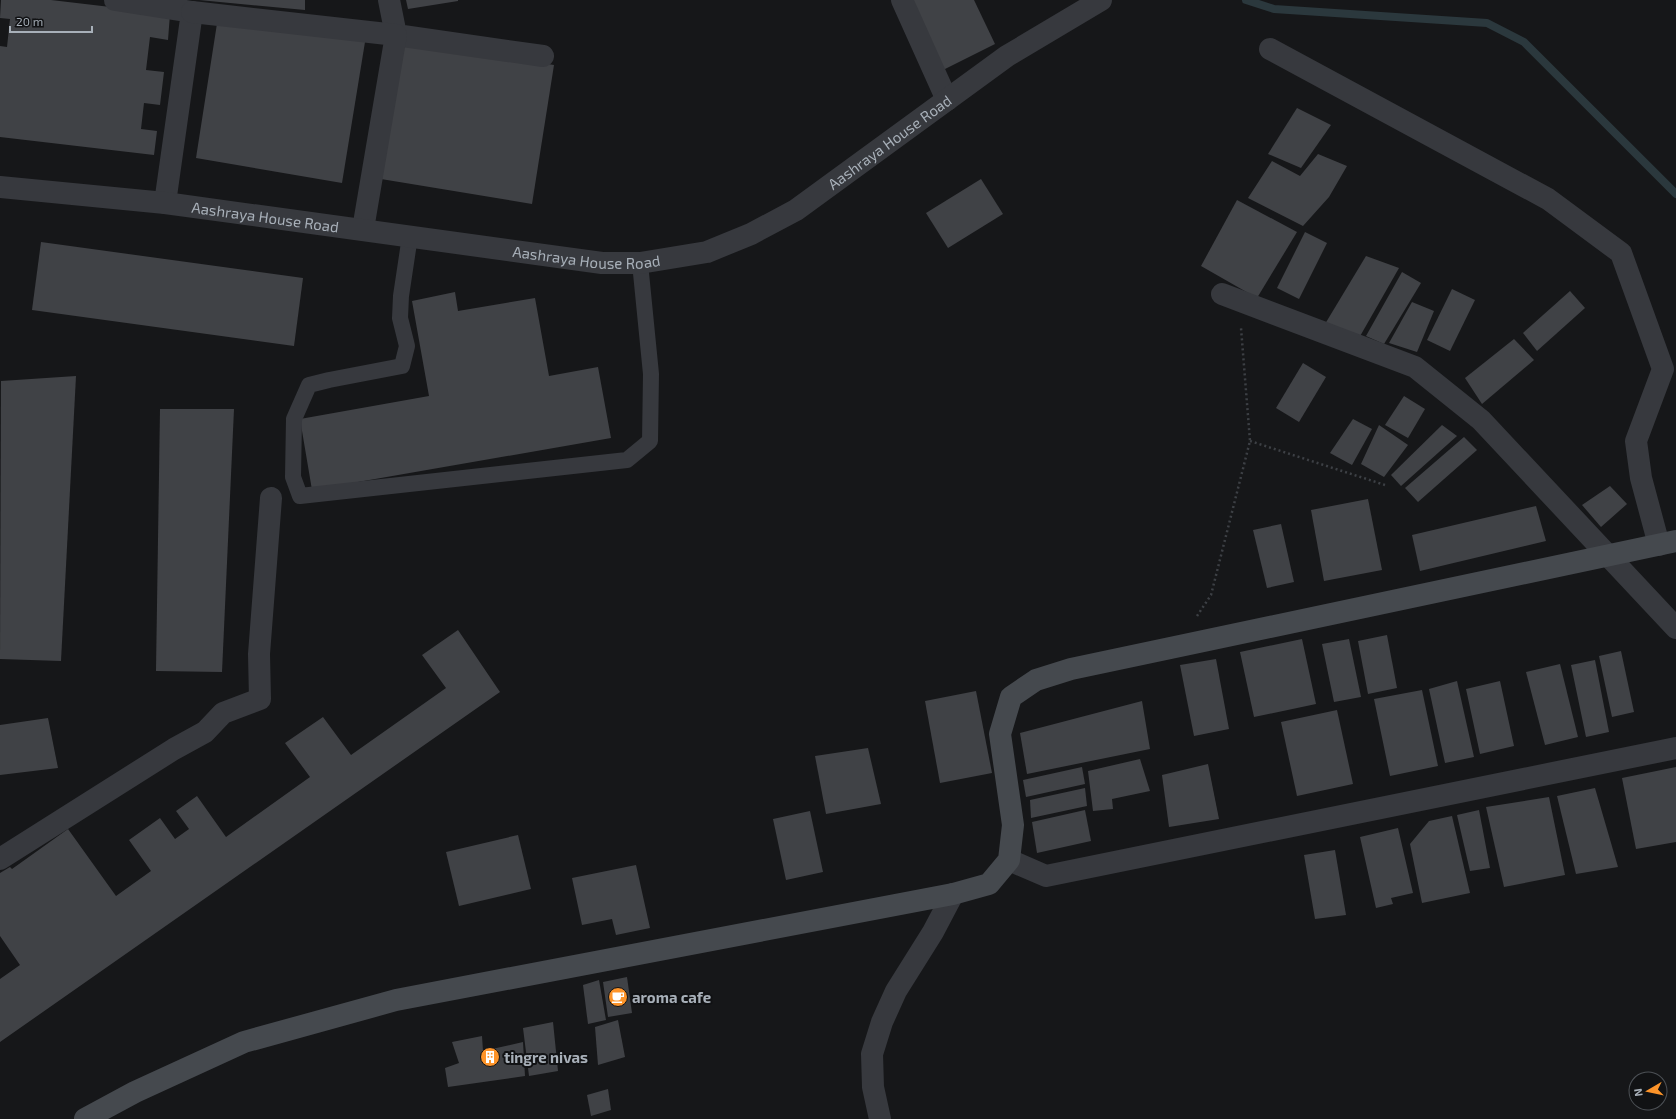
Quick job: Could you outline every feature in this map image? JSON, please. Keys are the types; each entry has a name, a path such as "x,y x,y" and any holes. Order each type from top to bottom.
{"street":[{"path":"116,0 192,12 396,35 543,56"},
{"path":"363,229 396,35 389,0"},
{"path":"902,0 947,100"},
{"name":"Aashraya House Road","path":"0,188 165,203 602,263 640,263 707,252 751,234 796,210 1007,56 1101,0"},
{"path":"165,203 192,12"},
{"path":"85,1119 135,1092 244,1042 396,1000 953,894 989,884 1009,860 1013,825 1000,734 1011,697 1036,680 1071,670 1667,543 1640,478 1636,440 1662,370 1621,253 1548,199 1270,49"},
{"path":"1231,297 1415,367 1480,420 1676,628"},
{"path":"0,860 205,732 223,713 260,699 259,654 271,498"},
{"path":"1009,860 1046,876 1676,748"},
{"path":"880,1119 873,1087 872,1054 882,1022 896,992 933,932 953,894"}],"lane":[{"path":"410,236 400,296 400,318 407,346 402,366 309,385 294,419 293,477 300,496 627,460 650,441 652,374 640,263"}],"path":[{"path":"1178,647 1211,595 1250,440 1231,297"},
{"path":"1250,440 1386,485"}],"building":[{"path":"1,0 51,0 170,14 168,40 150,37 146,70 164,72 160,105 144,103 141,129 157,131 154,155 0,137 0,46 7,47 10,19 0,18"},
{"path":"199,0 305,0 305,10"},
{"path":"406,0 458,0 458,1 408,9"},
{"path":"909,0 974,0 995,44 943,70"},
{"path":"218,17 365,42 342,183 196,158"},
{"path":"403,40 554,65 532,204 381,179"},
{"path":"1297,108 1331,125 1301,168 1268,154"},
{"path":"1318,154 1347,166 1329,197 1303,226 1248,198 1272,161 1300,176"},
{"path":"981,179 1003,214 948,248 926,213"},
{"path":"1237,200 1297,232 1257,298 1201,266"},
{"path":"1305,232 1327,243 1299,299 1277,288"},
{"path":"41,242 303,278 294,346 32,310"},
{"path":"1366,256 1399,268 1359,338 1325,324"},
{"path":"1402,272 1421,283 1384,344 1366,336"},
{"path":"1452,289 1475,300 1450,351 1427,340"},
{"path":"1570,291 1585,308 1537,351 1523,333"},
{"path":"455,292 458,311 535,298 549,376 598,367 611,438 312,490 300,419 429,396 412,301"},
{"path":"1412,302 1434,311 1417,352 1389,343"},
{"path":"1514,339 1534,360 1482,404 1465,378"},
{"path":"1303,363 1326,377 1299,422 1276,408"},
{"path":"76,376 61,661 0,659 1,381"},
{"path":"1404,396 1425,409 1408,438 1385,425"},
{"path":"160,409 234,409 222,672 156,671"},
{"path":"1353,419 1372,429 1352,465 1330,453"},
{"path":"1379,425 1408,445 1384,477 1361,464"},
{"path":"1442,425 1457,436 1401,486 1391,475"},
{"path":"1464,437 1477,450 1418,502 1405,488"},
{"path":"1610,486 1627,504 1601,527 1582,505"},
{"path":"1368,499 1382,570 1324,581 1311,510"},
{"path":"1536,506 1546,541 1420,571 1412,535"},
{"path":"1281,524 1294,582 1267,588 1253,530"},
{"path":"458,630 500,692 0,1042 0,979 20,965 0,936 0,873 10,867 12,869 68,829 116,896 151,871 129,840 160,818 175,839 189,829 176,811 197,796 226,837 310,777 285,743 323,717 351,755 446,688 422,655"},
{"path":"1387,635 1397,688 1368,694 1358,641"},
{"path":"1302,639 1316,704 1254,717 1240,652"},
{"path":"1349,639 1361,697 1334,702 1322,644"},
{"path":"1621,651 1634,712 1612,717 1599,656"},
{"path":"1216,659 1229,729 1194,736 1180,665"},
{"path":"1595,660 1609,732 1586,737 1571,665"},
{"path":"1560,664 1578,737 1545,745 1526,672"},
{"path":"1457,681 1474,757 1445,763 1429,689"},
{"path":"1500,681 1514,746 1480,754 1466,689"},
{"path":"1422,690 1438,766 1390,776 1374,699"},
{"path":"976,691 992,773 940,783 925,701"},
{"path":"1142,701 1150,749 1027,774 1020,733"},
{"path":"1337,710 1353,784 1297,796 1281,722"},
{"path":"48,718 58,768 0,775 0,725"},
{"path":"868,748 881,804 826,814 815,756"},
{"path":"1140,759 1150,791 1112,799 1113,809 1093,811 1088,771"},
{"path":"1208,764 1219,819 1169,827 1162,775"},
{"path":"1082,767 1085,784 1026,797 1023,780"},
{"path":"1676,767 1676,842 1636,849 1622,778"},
{"path":"1085,788 1087,806 1031,818 1030,800"},
{"path":"1595,788 1618,867 1576,874 1557,796"},
{"path":"1549,797 1565,875 1504,887 1486,807"},
{"path":"1085,810 1091,841 1037,853 1032,822"},
{"path":"1479,810 1490,868 1470,871 1457,815"},
{"path":"810,811 823,872 786,880 773,819"},
{"path":"1452,816 1470,893 1422,903 1410,844 1429,821"},
{"path":"1398,828 1413,893 1391,898 1393,904 1376,908 1360,837"},
{"path":"518,835 531,889 459,906 446,852"},
{"path":"1335,850 1346,915 1315,919 1304,855"},
{"path":"636,865 650,928 616,935 612,919 582,925 572,878"},
{"name":"aroma cafe","path":"627,977 632,1013 608,1017 603,982"},
{"path":"599,980 606,1020 588,1024 583,985"},
{"path":"618,1020 625,1057 598,1065 595,1027"},
{"path":"553,1022 558,1071 529,1076 523,1028"},
{"name":"tingre nivas","path":"482,1036 483,1051 523,1042 525,1076 448,1087 445,1068 459,1063 452,1042"},
{"path":"608,1089 611,1110 591,1116 587,1095"}],"waterway":[{"path":"1246,0 1274,9 1487,23 1524,42 1676,194"}],"place":[{"name":"aroma cafe","path":"618,997"},
{"name":"tingre nivas","path":"490,1057"}]}
